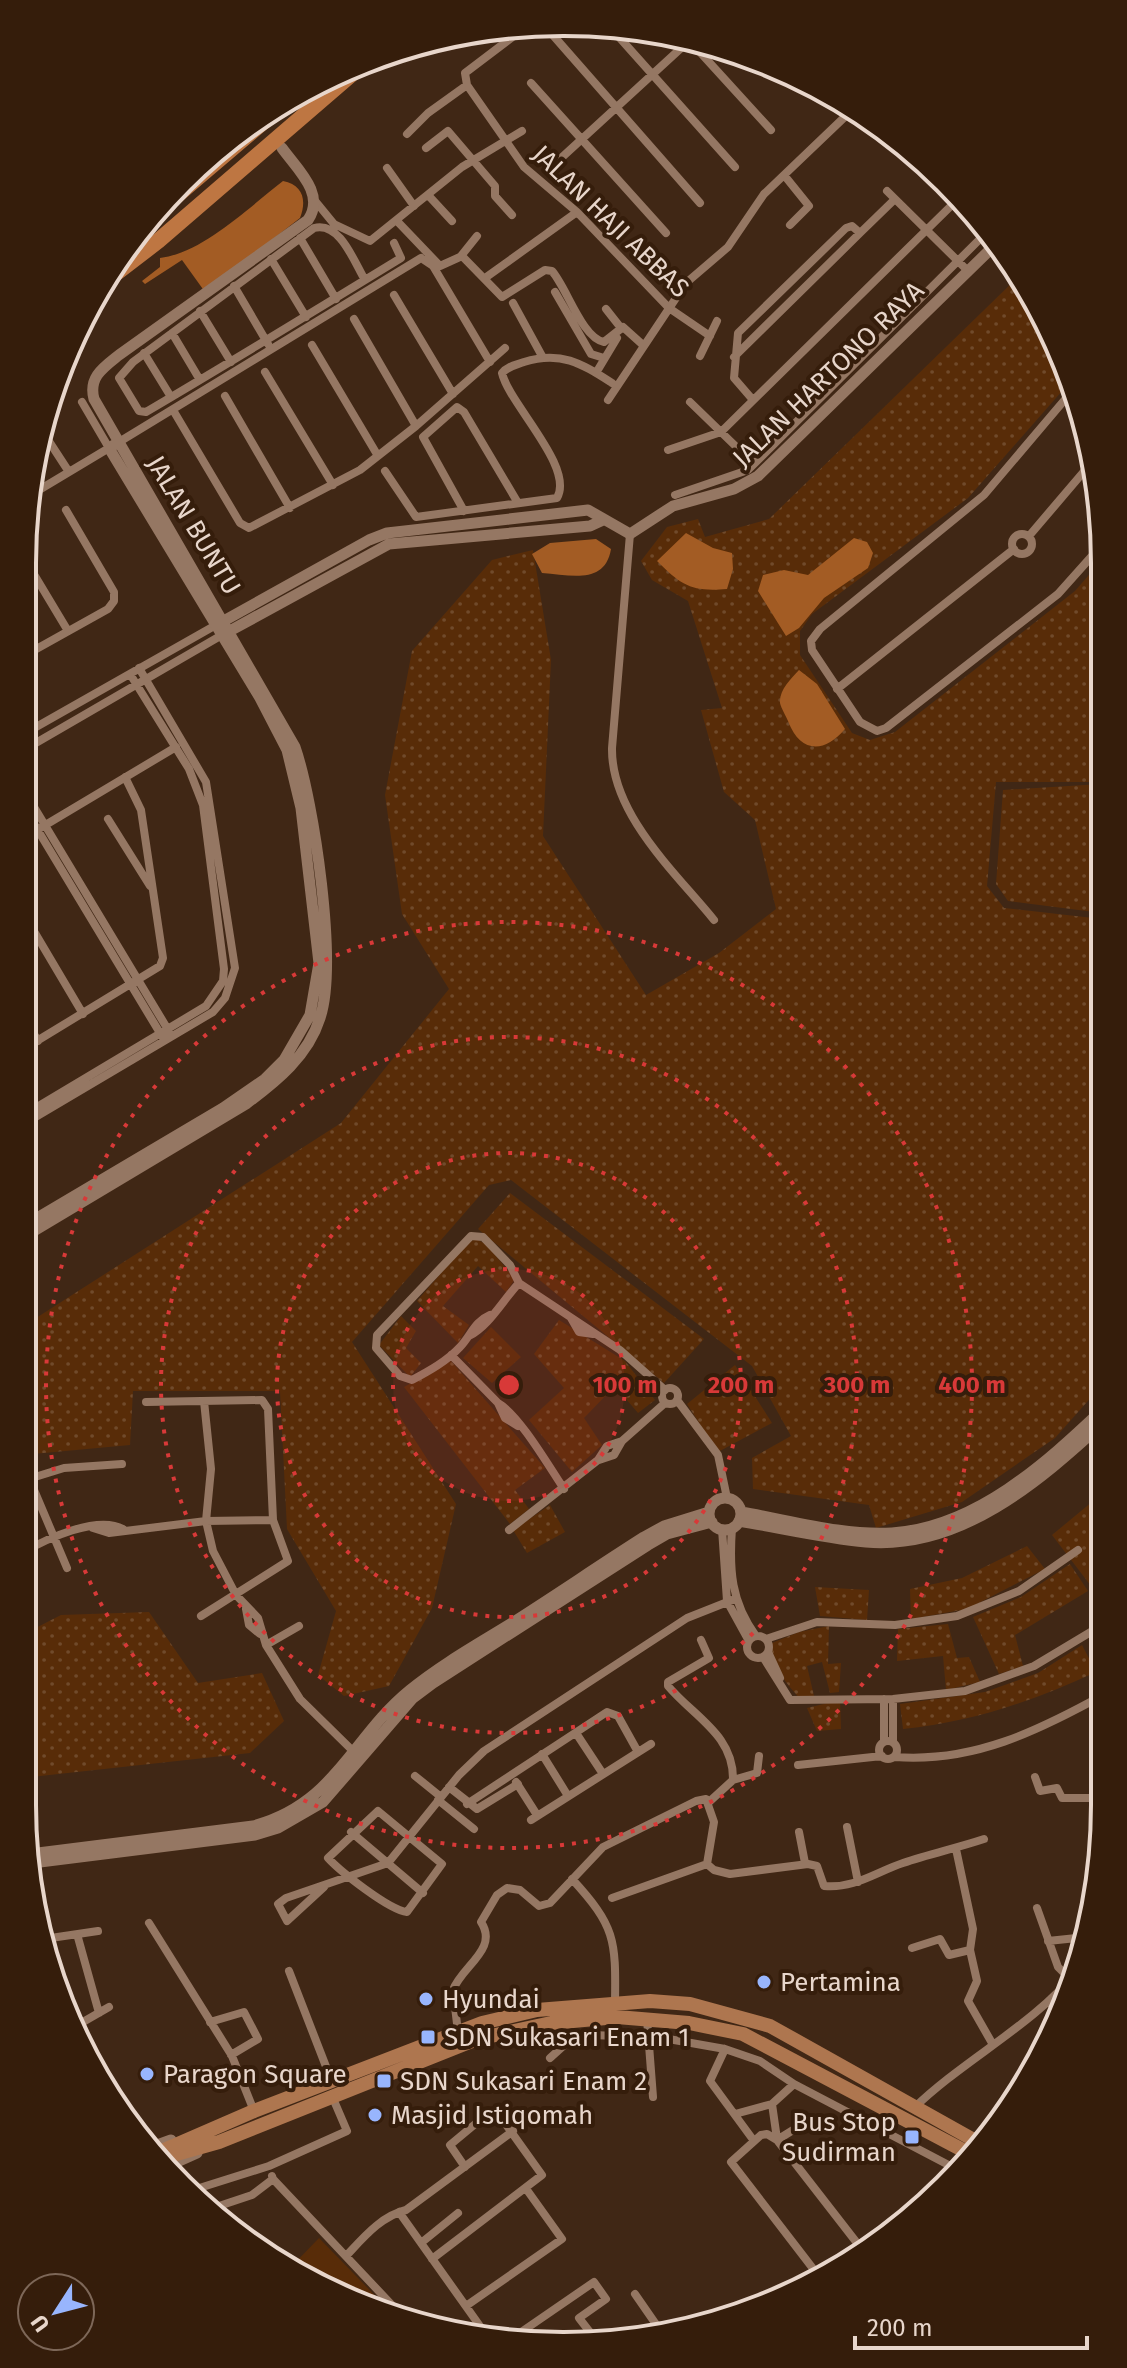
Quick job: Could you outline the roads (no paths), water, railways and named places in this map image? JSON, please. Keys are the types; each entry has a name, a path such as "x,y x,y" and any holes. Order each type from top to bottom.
{"highway":[{"path":"131,262 336,87"}],"main road":[{"path":"171,2156 332,2089 458,2032 537,2010 615,2002 690,2004 764,2024 971,2139"},
{"path":"166,2151 213,2137 254,2111 332,2089 477,2039 506,2031 592,2018 647,2019 741,2033 962,2150"}],"street":[{"path":"554,36 700,203"},
{"path":"407,134 428,113 467,85 465,73 509,39"},
{"path":"621,40 735,167"},
{"path":"559,160 679,49"},
{"path":"705,55 771,130"},
{"path":"531,83 666,233"},
{"name":"JALAN HAJI ABBAS","path":"467,85 524,167 577,212 669,308 710,336"},
{"path":"608,400 686,283 728,247 756,204 844,117"},
{"path":"426,148 446,130 495,187 495,196 512,215"},
{"path":"282,148 316,202 334,224 365,241 375,238 471,161 522,131"},
{"path":"387,168 414,206"},
{"path":"784,175 809,206 790,225"},
{"path":"887,191 968,271"},
{"path":"428,195 452,221"},
{"path":"734,357 895,199"},
{"name":"JALAN BUNTU","path":"225,1112 265,1079 300,1036 310,1015 319,963 294,774 281,736 223,628 88,400 99,372 165,321 299,228 316,202"},
{"path":"668,450 721,432 951,206"},
{"path":"485,278 577,212"},
{"path":"397,221 441,267 461,256 477,236"},
{"path":"365,280 338,235 321,226 300,238 144,353 120,373 119,378 142,413 231,362 336,299 396,261 402,256 394,243"},
{"path":"753,400 736,383 736,337 846,228 852,226 860,233"},
{"path":"300,238 336,299"},
{"path":"675,495 744,473 980,239"},
{"name":"JALAN HARTONO RAYA","path":"630,534 673,506 752,481 989,251"},
{"path":"461,256 504,297 550,270 578,318 598,341 604,342 621,328"},
{"path":"271,259 306,317"},
{"path":"42,487 423,259 433,266 490,362"},
{"path":"234,286 272,351"},
{"path":"555,292 591,354 604,358"},
{"path":"394,295 453,394"},
{"path":"513,303 542,356"},
{"path":"606,309 621,328 643,345"},
{"path":"200,311 231,362"},
{"path":"354,319 416,426"},
{"path":"700,356 717,321"},
{"path":"172,333 200,380"},
{"path":"596,373 617,338"},
{"path":"312,345 378,456"},
{"path":"173,410 240,523 249,528 333,485 378,456 505,348"},
{"path":"144,353 171,397"},
{"path":"578,362 591,354"},
{"path":"385,471 414,516 559,496 555,468 502,375 508,367 542,356 567,357 612,383"},
{"path":"265,372 333,485"},
{"path":"225,396 290,508"},
{"path":"1065,400 984,495 814,634 811,641 816,660 866,727 877,731 886,728 1058,594 1091,557"},
{"path":"690,402 754,464"},
{"path":"464,511 423,437 457,407 464,412 518,503"},
{"path":"50,443 69,472"},
{"path":"1014,549 1023,554 1031,549 1029,536 1083,473"},
{"path":"538,500 541,515"},
{"path":"36,649 108,609 115,596 66,510"},
{"path":"36,743 147,681 223,628 378,535 588,510 630,534 612,748 616,778 627,806 648,838 714,920"},
{"path":"36,727 139,668 382,547 590,526 603,520"},
{"path":"473,524 474,537"},
{"path":"837,689 1014,549 1015,536 1029,536"},
{"path":"36,578 68,631"},
{"path":"36,1111 213,1012 225,998 235,968 211,801 198,763 139,668"},
{"path":"130,674 174,745 203,805 224,969 223,981 206,1006 166,1036"},
{"path":"162,726 171,720"},
{"path":"36,831 125,777 182,737"},
{"path":"36,1038 38,1041 160,966 163,958 141,810 125,777"},
{"path":"36,817 166,1036"},
{"path":"108,819 153,891"},
{"path":"36,822 41,828"},
{"path":"36,935 83,1014"},
{"path":"36,1219 225,1112"},
{"path":"36,1229 225,1112"},
{"path":"519,1283 490,1315 484,1329 468,1336 451,1355 412,1380 405,1379 375,1342 377,1335 471,1236 483,1237 510,1265 519,1283 570,1316 579,1332 594,1334 634,1361 665,1390 675,1390 677,1400 718,1455 727,1498 738,1506 726,1521"},
{"path":"451,1355 498,1403 505,1418 518,1426 564,1489"},
{"path":"665,1390 665,1403"},
{"path":"509,1530 598,1460 614,1455 622,1441 665,1403 677,1400"},
{"path":"204,1401 211,1469 206,1521 213,1551 236,1595 246,1607 249,1625 261,1634 309,1710 359,1757"},
{"path":"146,1402 266,1403 272,1443 273,1520 287,1556 286,1565 201,1616"},
{"path":"40,1862 255,1835 278,1828 323,1802 413,1698 667,1534 726,1521 892,1533 951,1520 1003,1492 1091,1419"},
{"path":"726,1521 866,1542 923,1538 955,1529 996,1508 1091,1432"},
{"path":"36,1477 64,1468 122,1464"},
{"path":"727,1498 715,1501 726,1521 731,1600 797,1701 888,1699 965,1691 1004,1679 1065,1651 1091,1633"},
{"path":"36,1502 67,1568"},
{"path":"36,1545 53,1536 93,1528 109,1533 206,1521 273,1520"},
{"path":"766,1654 755,1658 749,1652 757,1639 817,1622 895,1625 957,1616 1019,1591 1078,1550"},
{"path":"324,1887 287,1921 282,1917 278,1904 388,1863 449,1787 484,1751 687,1618 731,1600"},
{"path":"266,1645 299,1626"},
{"path":"701,1640 709,1658 668,1682 668,1686 690,1712 720,1735 733,1766 733,1780"},
{"path":"888,1699 889,1742"},
{"path":"798,1765 882,1756 943,1756 998,1745 1030,1735 1091,1702"},
{"path":"467,1804 612,1711 638,1752"},
{"path":"576,1733 603,1774"},
{"path":"889,1742 898,1749 895,1757"},
{"path":"882,1756 879,1748 889,1742"},
{"path":"512,1775 534,1818 651,1744"},
{"path":"542,1754 568,1796"},
{"path":"458,2032 453,1990 487,1943 487,1932 481,1922 487,1909 507,1888 520,1890 539,1906 550,1903 603,1847 696,1801 709,1802 733,1780 757,1773 759,1756"},
{"path":"39,1853 253,1826 276,1820 317,1795 359,1757"},
{"path":"415,1776 474,1829"},
{"path":"1035,1777 1040,1791 1057,1788 1062,1798 1091,1798"},
{"path":"449,1787 474,1809 518,1784"},
{"path":"707,1864 714,1822 709,1802"},
{"path":"378,1811 411,1835 442,1864 411,1910 402,1912 380,1901 328,1858 351,1832 378,1811"},
{"path":"847,1827 858,1882"},
{"path":"351,1832 423,1893"},
{"path":"799,1832 805,1863"},
{"path":"707,1864 714,1870 730,1874 805,1863 817,1866 824,1886 858,1882 905,1862 984,1839"},
{"path":"956,1849 973,1923 970,1950 977,1981 968,2001 992,2043"},
{"path":"612,1898 707,1864"},
{"path":"572,1879 602,1911 613,1935 615,2002"},
{"path":"1037,1908 1058,1967 1064,1970"},
{"path":"149,1923 231,2055 254,2111"},
{"path":"53,1938 98,1931"},
{"path":"77,1934 99,2013"},
{"path":"1048,1941 1074,1938"},
{"path":"912,1948 940,1939 949,1955 970,1950"},
{"path":"202,2187 269,2166 347,2131 289,1971"},
{"path":"914,2108 1055,1994"},
{"path":"1051,1999 1052,2003"},
{"path":"83,2022 109,2007"},
{"path":"210,2022 244,2012 258,2039 231,2055"},
{"path":"592,2018 593,2035"},
{"path":"647,2019 653,2097"},
{"path":"736,2052 741,2033"},
{"path":"550,2058 571,2039 593,2035 649,2037 725,2049 760,2061 794,2084 948,2164"},
{"path":"725,2049 710,2081 754,2141"},
{"path":"735,2114 772,2104 783,2098 794,2084"},
{"path":"856,2115 864,2098"},
{"path":"772,2104 777,2140"},
{"path":"432,2259 527,2190 542,2175 497,2112 453,2139 450,2145 465,2167"},
{"path":"777,2140 806,2122"},
{"path":"906,2141 914,2125"},
{"path":"346,2256 375,2227 513,2131"},
{"path":"813,2269 731,2162 754,2141 767,2134 777,2140 857,2243"},
{"path":"162,2146 213,2137"},
{"path":"176,2161 213,2137"},
{"path":"269,2166 273,2179 389,2302"},
{"path":"221,2205 252,2195 273,2179"},
{"path":"466,2306 562,2239 527,2190"},
{"path":"399,2212 479,2325"},
{"path":"421,2243 458,2213"},
{"path":"524,2330 594,2282 606,2299 579,2318 589,2331"},
{"path":"635,2294 655,2324"}],"place":[{"name":"Pertamina","path":"764,1982"},
{"name":"Hyundai","path":"426,1999"},
{"name":"SDN Sukasari Enam 1","path":"428,2037"},
{"name":"Paragon Square","path":"147,2074"},
{"name":"SDN Sukasari Enam 2","path":"384,2081"},
{"name":"Masjid Istiqomah","path":"375,2115"},
{"name":"Bus Stop Sudirman","path":"912,2137"}]}
